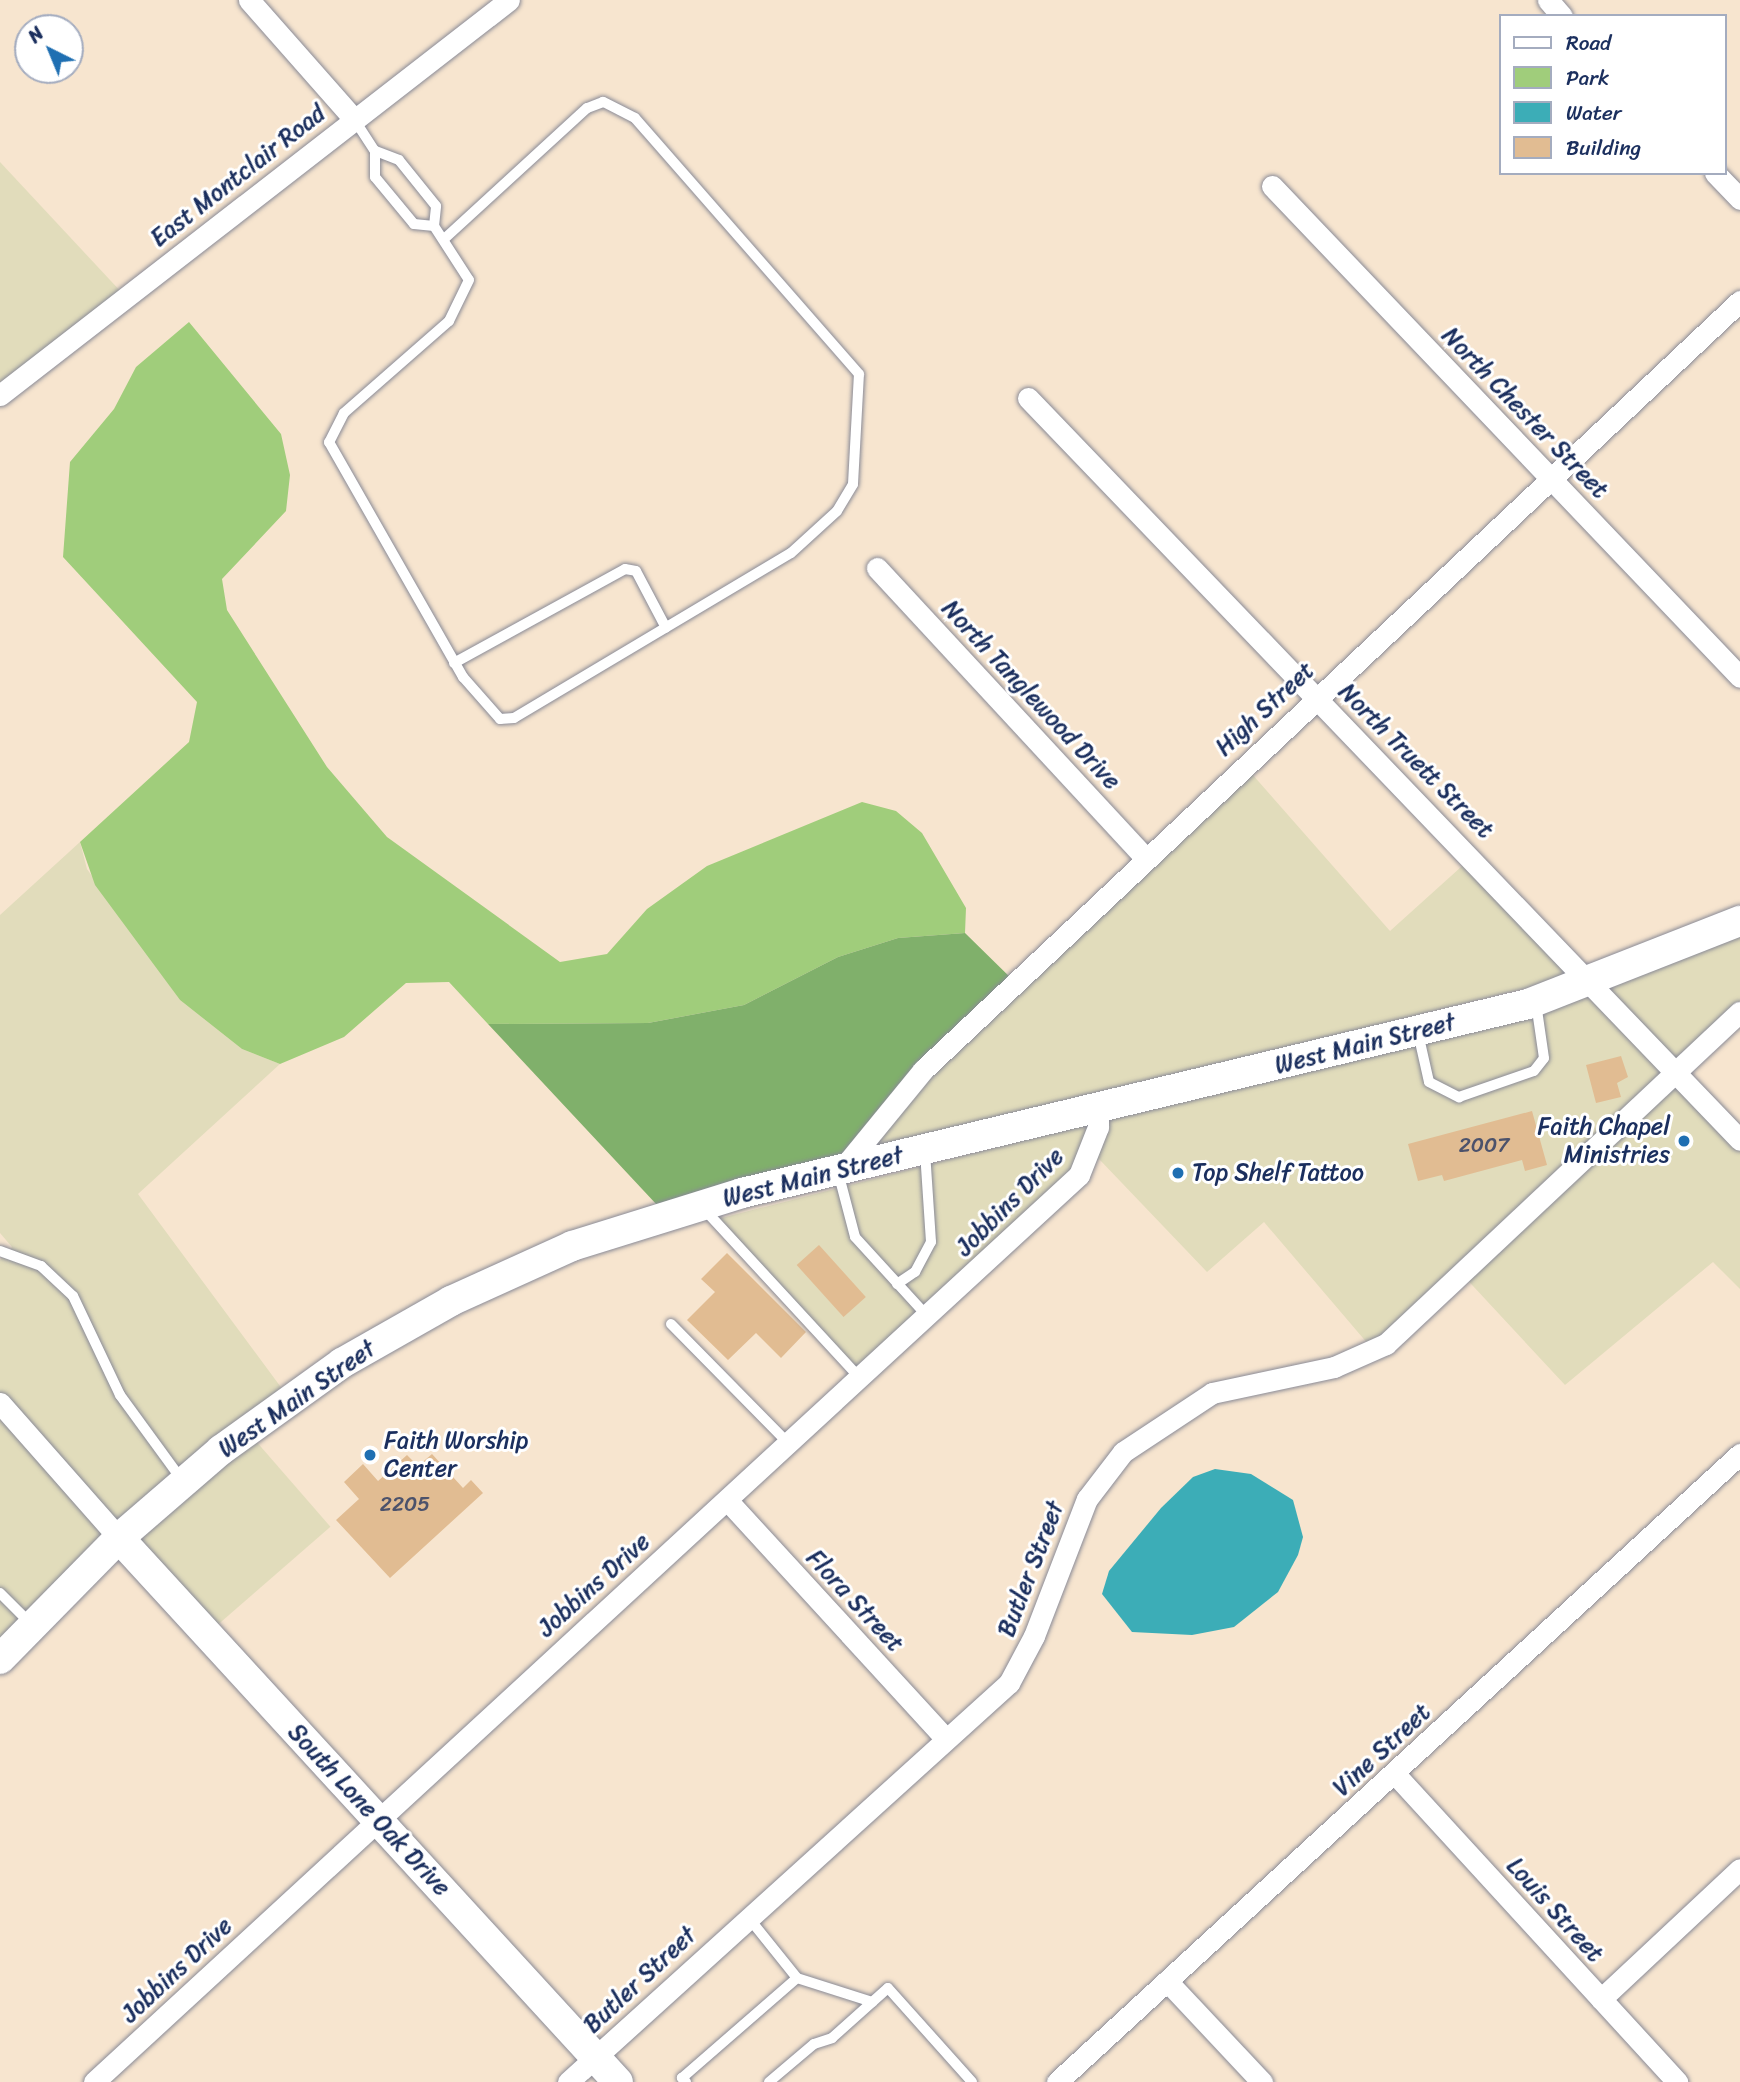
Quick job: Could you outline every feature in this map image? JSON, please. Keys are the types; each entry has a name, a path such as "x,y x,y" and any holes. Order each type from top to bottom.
{"main road":[{"name":"West Main Street","path":"0,1659 120,1538 184,1482 342,1363 451,1301 572,1246 700,1204 1536,1001 1588,984 1740,920"},
{"name":"South Lone Oak Drive","path":"120,1538 618,2082"}],"street":[{"path":"249,0 354,119"},
{"path":"1548,0 1560,14"},
{"name":"East Montclair Road","path":"0,395 354,119 497,3"},
{"path":"1717,175 1740,199"},
{"name":"North Chester Street","path":"1272,186 1740,677"},
{"name":"High Street","path":"840,1170 923,1070 1740,300"},
{"name":"North Truett Street","path":"1028,398 1740,1140"},
{"name":"North Tanglewood Drive","path":"877,568 1146,858"},
{"name":"Butler Street","path":"568,2082 945,1738 1021,1665 1082,1509 1123,1452 1212,1393 1334,1367 1386,1344 1740,1012"},
{"name":"Jobbins Drive","path":"94,2082 377,1819 928,1317 1079,1175 1098,1127 1098,1109"},
{"path":"0,1403 120,1538"},
{"name":"Vine Street","path":"1056,2082 1395,1774 1740,1454"},
{"name":"Flora Street","path":"727,1500 945,1738"},
{"name":"Louis Street","path":"1395,1774 1677,2082"},
{"path":"1601,1999 1740,1869"},
{"path":"1167,1981 1262,2082"}],"lane":[{"path":"375,151 399,160 436,206 434,226 469,280 449,321 344,413 329,442 454,663 481,702 500,719 514,718 791,553 837,511 853,484 855,363 635,118 603,102 587,108 444,239"},
{"path":"354,119 375,151 375,177 414,224 434,226"},
{"path":"454,663 625,569 636,571 666,628"},
{"path":"1417,1031 1429,1082 1459,1097 1534,1071 1544,1058 1536,1001"},
{"path":"897,1284 915,1272 931,1242 925,1150"},
{"path":"840,1170 855,1237 928,1317"},
{"path":"700,1204 860,1378"},
{"path":"0,1251 41,1266 73,1296 120,1395 184,1482"},
{"path":"671,1324 789,1444"},
{"path":"0,1593 33,1626"},
{"path":"748,1917 797,1978 872,2002"},
{"path":"686,2082 682,2078 797,1978"},
{"path":"769,2082 888,1987 971,2082"}],"shaded area":[{"path":"0,162 124,295 0,389"},
{"path":"1252,774 1390,931 1471,858 1570,977 853,1155 1020,987"},
{"path":"80,842 87,869 180,1000 242,1049 280,1064 138,1194 283,1390 0,1642 0,1260 12,1247 0,1233 0,915"},
{"path":"1740,933 1740,1014 1678,1072 1740,1137 1740,1289 1713,1262 1565,1385 1460,1272 1374,1351 1264,1222 1207,1272 1099,1159 854,1368 714,1220 1607,990"},
{"path":"255,1440 330,1527 213,1628 138,1542"}],"green space":[{"path":"189,322 281,434 290,475 286,511 222,579 227,610 327,767 387,837 560,962 607,954 647,909 707,866 862,802 896,811 922,833 966,908 965,933 898,938 838,957 744,1005 648,1023 488,1024 449,982 406,983 344,1037 280,1064 242,1049 180,1000 95,885 80,842 189,742 197,702 63,557 70,462 114,409 136,367"},
{"path":"965,933 1020,987 853,1155 657,1205 488,1024 648,1023 744,1005 838,957 898,938"}],"water":[{"path":"1215,1469 1251,1474 1293,1500 1303,1537 1298,1555 1278,1592 1234,1627 1192,1635 1132,1632 1102,1594 1109,1571 1161,1508 1193,1477"}],"building":[{"path":"1621,1056 1628,1077 1617,1083 1621,1097 1596,1103 1586,1065"},
{"path":"1532,1111 1547,1165 1525,1171 1522,1160 1444,1181 1442,1175 1418,1181 1408,1144"},
{"path":"819,1245 866,1297 844,1317 797,1265"},
{"path":"727,1253 806,1332 781,1358 756,1333 728,1360 687,1320 715,1292 701,1279"},
{"path":"432,1454 463,1488 471,1480 483,1493 390,1578 336,1520 359,1499 344,1482 363,1464 378,1481 407,1455 418,1466"}],"place":[{"name":"Faith Chapel Ministries","path":"1684,1141"},
{"name":"Top Shelf Tattoo","path":"1178,1173"},
{"name":"Faith Worship Center","path":"370,1455"}]}
